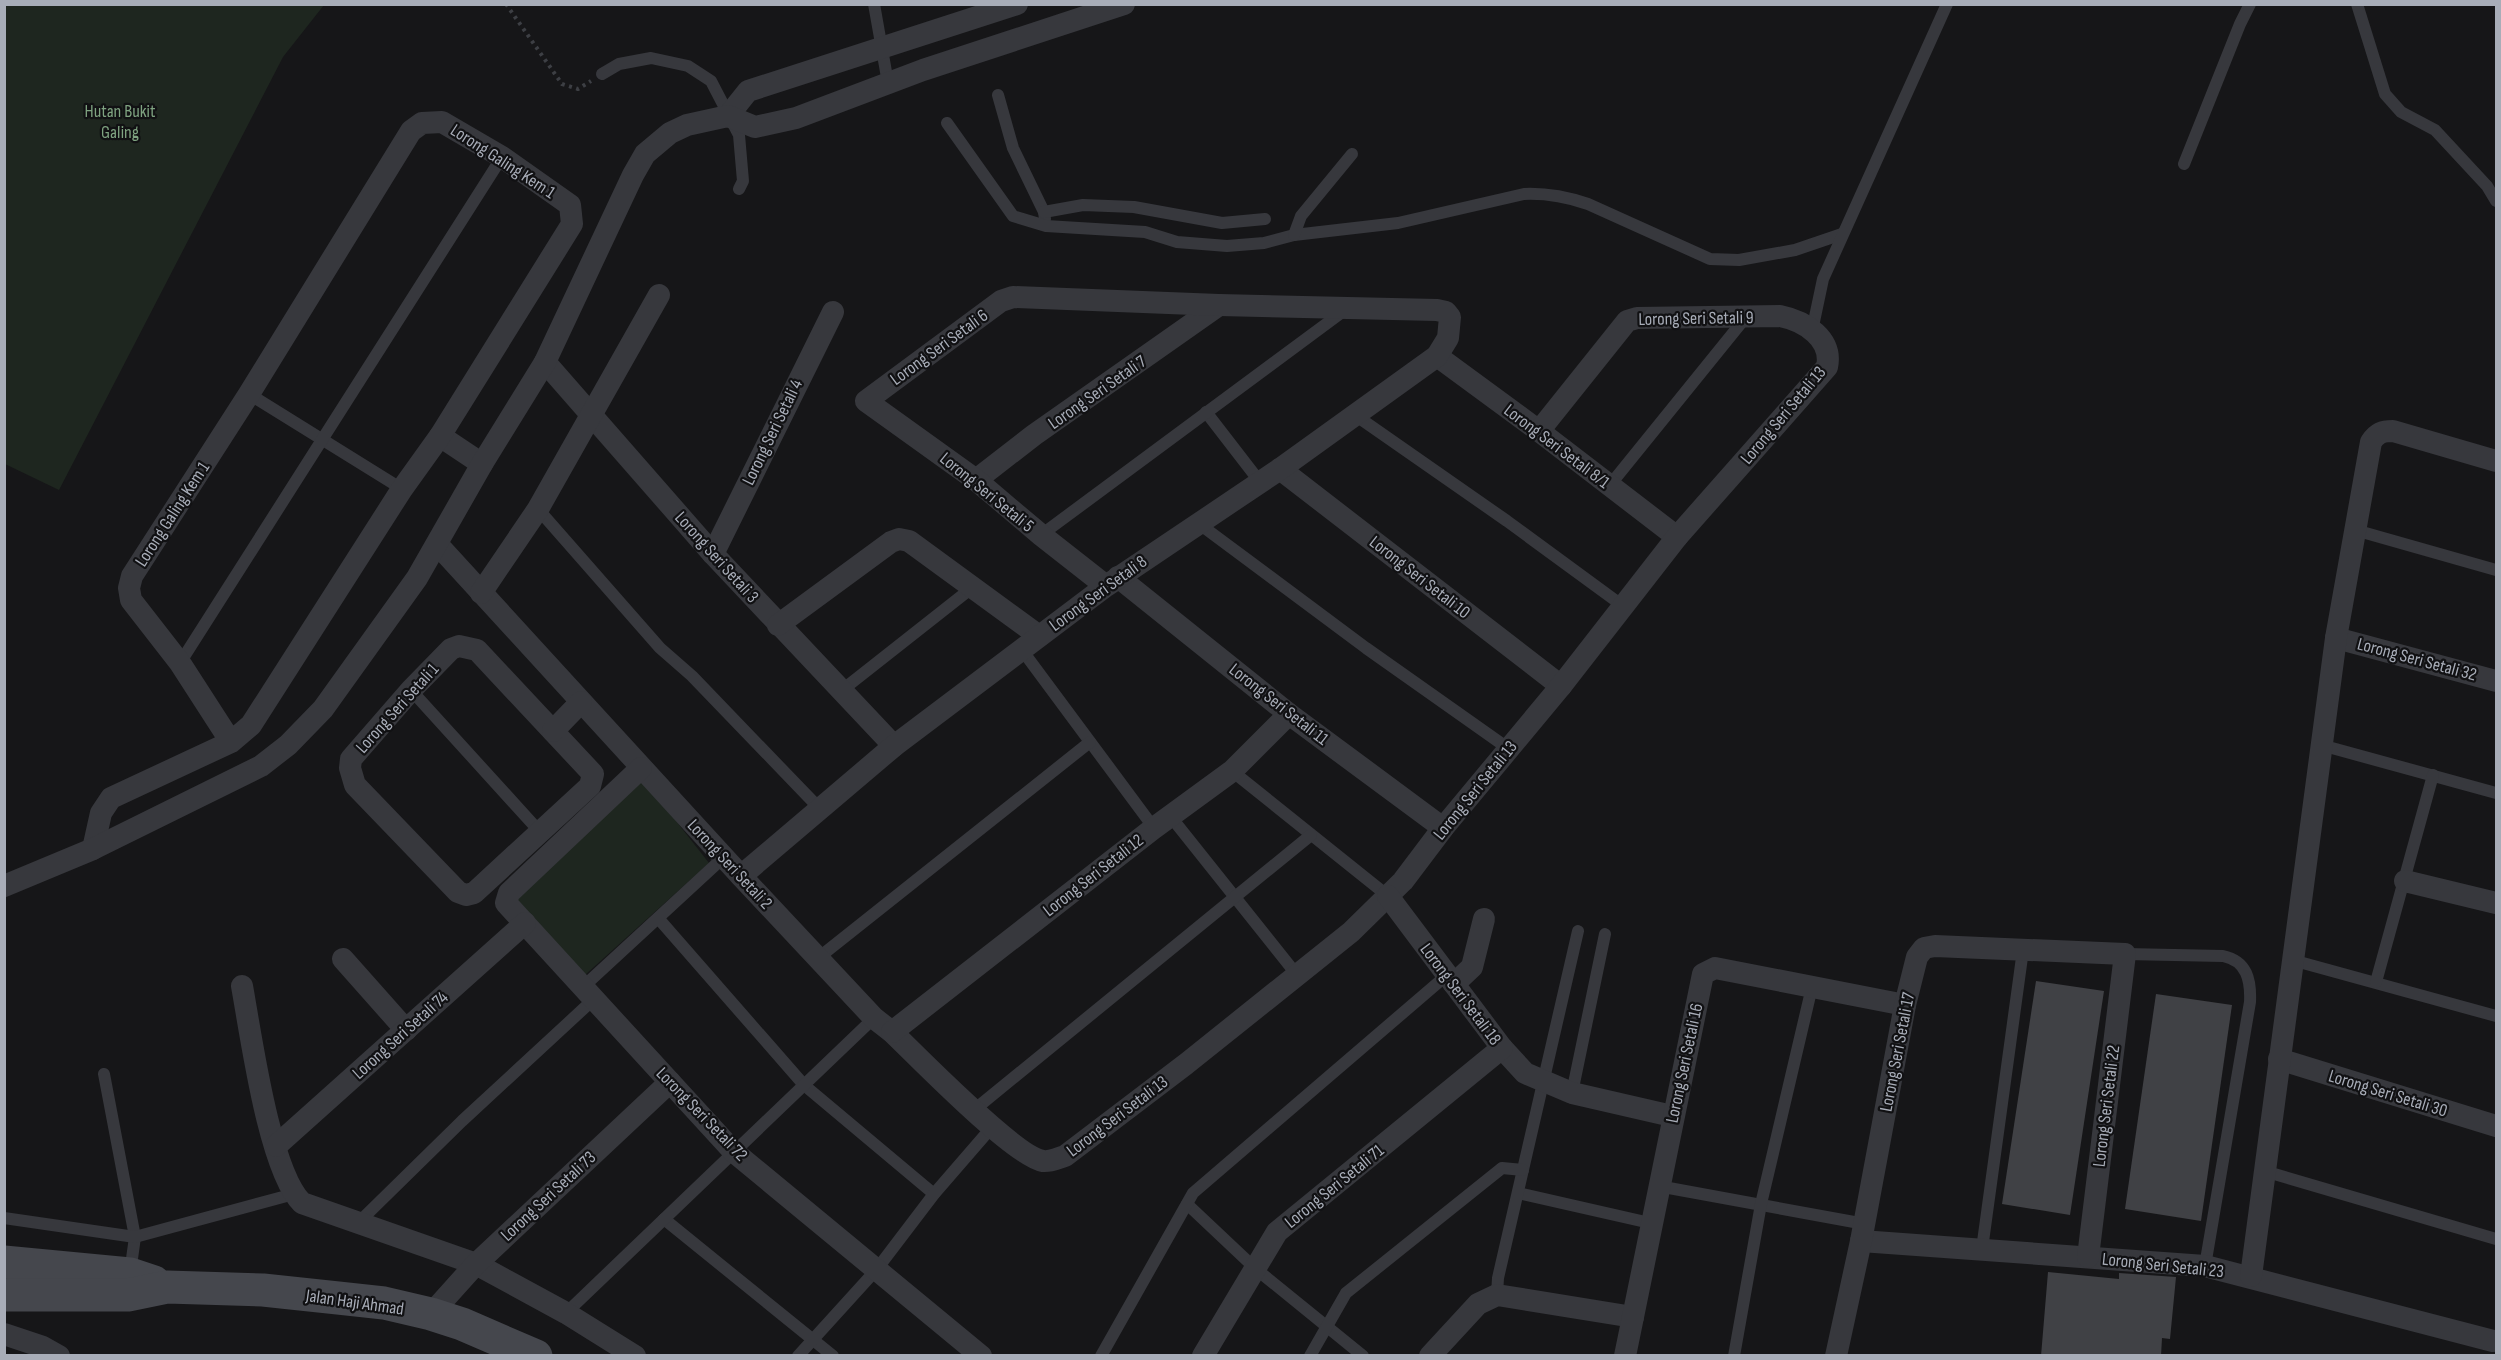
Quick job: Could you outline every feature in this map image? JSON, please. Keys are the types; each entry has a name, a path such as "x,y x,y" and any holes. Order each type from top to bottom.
{"street":[{"path":"728,116 748,91 1017,4"},
{"path":"4,886 93,849 261,766 276,756 323,709 399,606 438,545 482,464 545,362 633,175 645,154 670,133 687,125 728,116 755,127 796,118 888,83 1124,4"},
{"name":"Lorong Galing Kem 1","path":"93,849 101,813 111,798 231,742 251,725 402,489 440,436 572,224 570,205 502,157 442,122 422,123 411,131 249,394 132,576 129,588 131,600 180,663 231,742"},
{"path":"481,593 538,509 659,295"},
{"name":"Lorong Seri Setali 6","path":"866,401 1001,301 1013,297 1219,305"},
{"path":"1219,305 1446,312 1450,317 1448,338 1437,356"},
{"name":"Lorong Seri Setali 7","path":"976,480 1035,435 1219,305"},
{"name":"Lorong Seri Setali 4","path":"713,554 833,312"},
{"name":"Lorong Seri Setali 9","path":"1539,431 1627,321 1637,318 1780,316 1802,321 1818,337"},
{"name":"Lorong Seri Setali 13","path":"1042,1161 1065,1156 1351,932 1403,881 1443,828 1561,686 1677,537 1827,367 1828,352 1818,337"},
{"name":"Lorong Seri Setali 8/1","path":"1437,356 1677,537"},
{"name":"Lorong Seri Setali 8","path":"741,876 894,746 1030,643 1112,582 1280,469 1437,356"},
{"name":"Lorong Seri Setali 3","path":"545,362 713,554 894,746"},
{"name":"Lorong Seri Setali 5","path":"866,401 976,480 1041,536 1112,582"},
{"path":"2251,1276 2336,638 2369,452 2376,435 2383,431 2392,431 2496,460"},
{"path":"440,436 482,464"},
{"name":"Lorong Seri Setali 10","path":"1280,469 1561,686"},
{"path":"778,625 899,539 909,541 973,587 1030,643"},
{"name":"Lorong Seri Setali 2","path":"438,545 819,960 883,1025 992,1127 1032,1157 1042,1161"},
{"name":"Lorong Seri Setali 11","path":"1112,582 1443,828"},
{"name":"Lorong Seri Setali 32","path":"2336,638 2496,681"},
{"name":"Lorong Seri Setali 1","path":"459,646 477,650 593,774 593,780 474,893 466,895 458,892 355,785 350,768 351,759 411,690 451,649 459,646"},
{"path":"553,731 581,702"},
{"name":"Lorong Seri Setali 12","path":"883,1025 1232,771 1289,714"},
{"name":"Lorong Seri Setali 72","path":"641,768 508,893 506,903 734,1152 981,1356"},
{"path":"2405,881 2496,903"},
{"name":"Lorong Seri Setali 18","path":"1388,896 1502,1048 1525,1073 1572,1092 1672,1116"},
{"path":"1450,980 1472,967 1484,919"},
{"name":"Lorong Seri Setali 74","path":"276,1146 525,924"},
{"name":"Lorong Seri Setali 17","path":"1836,1356 1863,1232 1905,1005 1917,957 1924,948 1935,946 2125,954"},
{"name":"Lorong Seri Setali 22","path":"2088,1257 2125,954"},
{"path":"343,959 406,1030"},
{"name":"Lorong Seri Setali 16","path":"1625,1356 1650,1223 1703,974 1715,968 1905,1005"},
{"path":"242,986 260,1086 276,1146 285,1177 302,1203 476,1264 566,1313 635,1356"},
{"name":"Lorong Seri Setali 71","path":"1203,1356 1277,1232 1502,1048"},
{"name":"Lorong Seri Setali 30","path":"2279,1059 2496,1126"},
{"name":"Lorong Seri Setali 73","path":"431,1314 476,1264 670,1082"},
{"name":"Lorong Seri Setali 23","path":"1863,1232 1982,1249 2205,1266 2494,1335"},
{"name":"Jalan Haji Ahmad","path":"4,1262 129,1284 263,1290 384,1304 431,1314 462,1324 536,1356"},
{"name":"Jalan Haji Ahmad","path":"4,1295 129,1284"},
{"path":"1430,1356 1478,1304 1497,1295 1633,1317"},
{"path":"4,1334 48,1353"}],"lane":[{"path":"874,4 888,83"},
{"path":"1818,337 1823,279 1947,4"},
{"path":"2184,164 2250,4"},
{"path":"2357,4 2385,94 2402,112 2435,130 2487,186 2496,201"},
{"path":"602,74 619,64 651,58 688,66 711,81 739,135 743,181 739,189"},
{"path":"998,95 1013,148 1044,212 1046,226"},
{"path":"947,123 1013,216 1046,226 1145,232 1177,242 1227,246 1264,243 1294,235 1398,224 1524,194 1540,194 1571,198 1588,204 1710,259 1739,260 1796,250 1842,234"},
{"path":"1294,235 1301,216 1352,154"},
{"path":"180,663 502,157"},
{"path":"1044,212 1083,205 1134,207 1222,223 1265,219"},
{"path":"1041,536 1348,308"},
{"path":"1610,485 1746,317"},
{"path":"249,394 324,438 402,489"},
{"path":"1206,412 1260,482"},
{"path":"1355,414 1623,606"},
{"path":"538,509 660,648 693,676 821,810"},
{"path":"1198,523 1366,648 1509,749"},
{"path":"2355,530 2496,570"},
{"path":"841,691 973,587"},
{"path":"1030,643 1090,742 1162,823 1235,898 1297,975"},
{"path":"411,690 540,832"},
{"path":"819,960 1090,742"},
{"path":"2322,745 2496,793"},
{"path":"1232,771 1388,896"},
{"path":"2376,982 2433,775"},
{"path":"974,1110 1311,835"},
{"path":"358,1223 589,993 658,918 724,857"},
{"path":"658,918 804,1085 934,1194"},
{"path":"1497,1295 1498,1278 1578,931"},
{"path":"1572,1092 1605,934"},
{"path":"1982,1249 2023,950"},
{"path":"2125,954 2223,956 2234,958 2247,974 2250,1002 2205,1266"},
{"path":"2292,960 2496,1016"},
{"path":"1101,1356 1194,1193 1450,980"},
{"path":"1734,1356 1761,1204 1812,987"},
{"path":"566,1313 804,1085 883,1025"},
{"path":"104,1074 135,1237 129,1284"},
{"path":"798,1356 877,1269 934,1194 992,1127"},
{"path":"1310,1356 1346,1293 1502,1168 1523,1170"},
{"path":"2264,1171 2496,1239"},
{"path":"1658,1186 1761,1204 1863,1232"},
{"path":"1518,1193 1650,1223"},
{"path":"4,1218 135,1237 294,1194"},
{"path":"1187,1204 1256,1269 1363,1356"},
{"path":"664,1219 832,1356"}],"path":[{"path":"506,4 561,84 578,89 602,74"}],"green space":[{"name":"Hutan Bukit Galing","path":"4,5 324,5 283,57 59,490 5,464"},
{"path":"636,770 709,863 585,975 513,897"}],"building":[{"path":"2036,981 2104,991 2070,1215 2002,1204"},
{"path":"2156,994 2232,1005 2201,1221 2125,1209"},
{"path":"2048,1272 2119,1279 2119,1273 2176,1277 2170,1339 2162,1338 2161,1356 2041,1356"}]}
